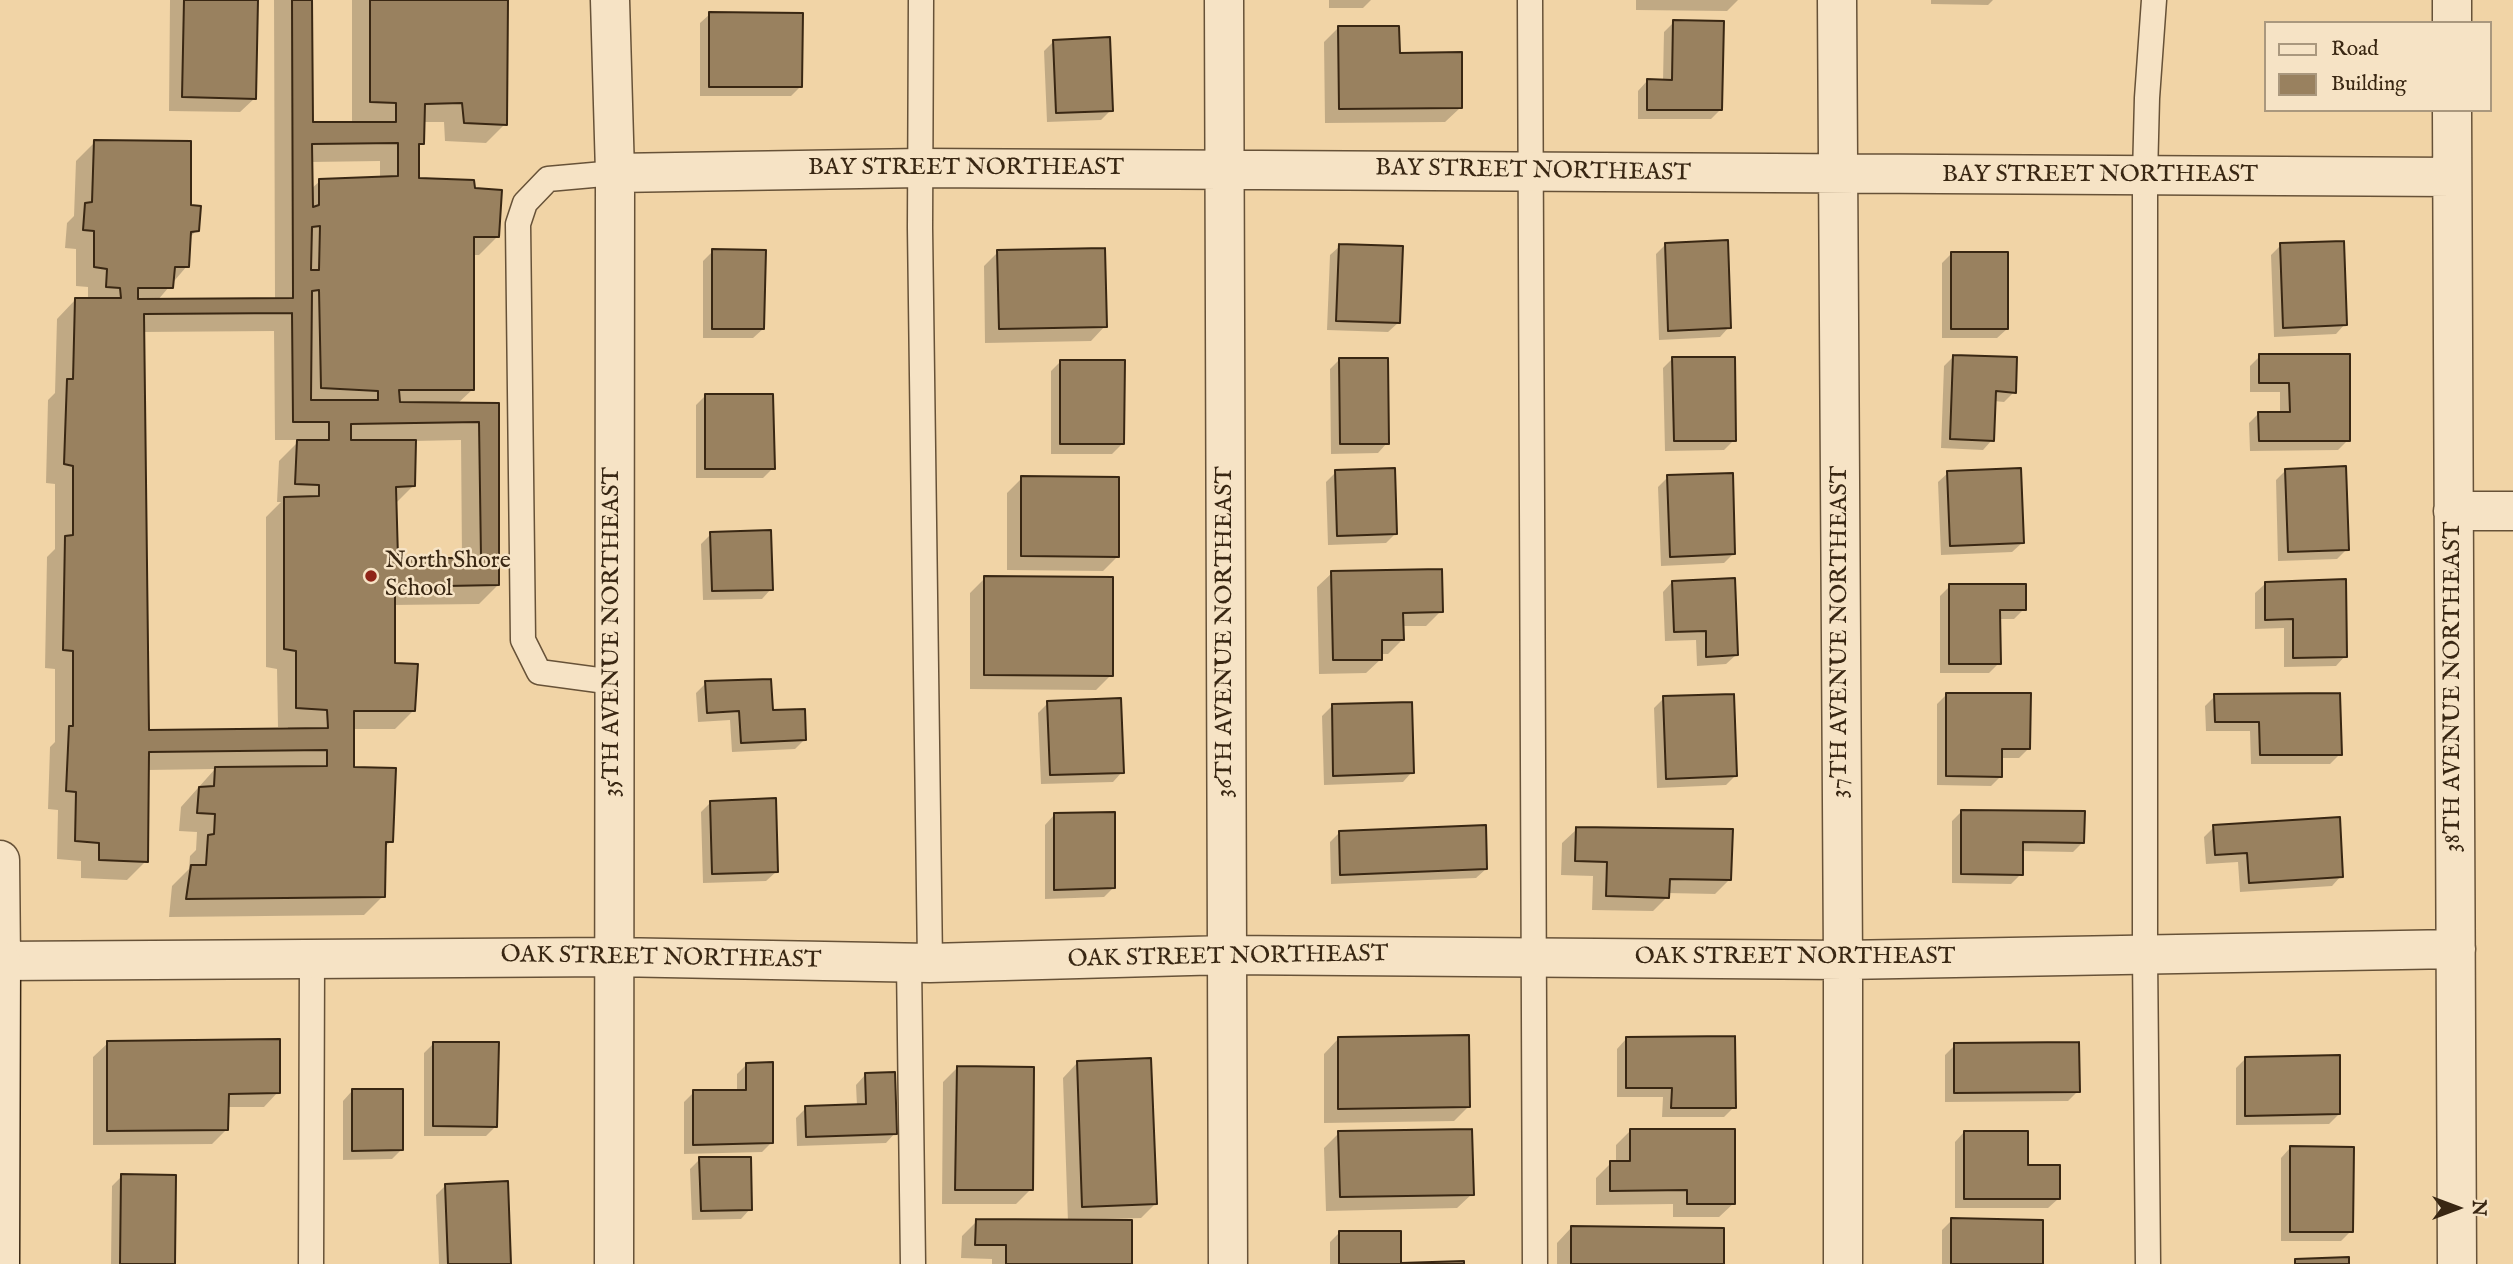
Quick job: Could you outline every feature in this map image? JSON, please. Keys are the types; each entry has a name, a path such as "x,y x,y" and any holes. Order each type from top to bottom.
{"street":[{"name":"35TH AVENUE NORTHEAST","path":"610,0 615,173 614,1264"},
{"name":"36TH AVENUE NORTHEAST","path":"1224,0 1228,1264"},
{"name":"37TH AVENUE NORTHEAST","path":"1837,0 1843,1264"},
{"path":"2452,0 2452,21"},
{"name":"38TH AVENUE NORTHEAST","path":"2452,112 2457,1264"},
{"name":"BAY STREET NORTHEAST","path":"615,173 921,168 2452,177"},
{"path":"2453,511 2513,511"},
{"path":"0,860 0,1264"},
{"name":"OAK STREET NORTHEAST","path":"0,961 613,957 920,963 1227,955 1843,960 2456,949"}],"lane":[{"path":"913,1264 920,963 921,0"},
{"path":"1530,0 1535,1264"},
{"path":"2148,1264 2145,955 2145,176 2154,0"},
{"path":"613,682 540,672 523,640 519,224 525,203 548,179 615,173"},
{"path":"311,1264 313,959"}],"building":[{"path":"184,0 258,0 256,99 182,97"},
{"path":"292,0 312,0 313,122 396,122 396,103 370,102 370,0 508,0 507,125 464,123 462,103 425,104 424,144 419,144 419,178 474,180 475,188 502,190 499,237 474,237 474,390 399,390 400,402 499,403 499,585 395,587 395,663 418,664 415,711 354,711 354,767 396,768 393,842 386,842 385,897 186,899 191,865 206,865 208,835 214,834 215,814 197,813 199,787 214,786 215,767 327,766 327,750 149,752 148,862 99,860 99,843 75,841 76,792 66,791 69,726 73,726 73,651 63,650 65,536 73,535 73,466 64,464 67,379 73,379 75,298 121,298 120,288 106,287 107,269 94,267 94,231 83,230 85,203 92,202 94,140 191,141 191,205 201,206 199,231 191,232 189,267 175,267 173,288 138,288 138,299 293,298","holes":["398,143 398,176 319,179 319,205 313,207 312,144","320,226 319,270 311,270 312,227","319,290 321,388 378,391 378,400 311,400 312,291","292,313 293,422 329,422 329,440 297,440 295,484 319,485 319,496 284,497 284,649 296,651 296,708 327,710 328,728 149,730 144,314","479,422 481,558 398,558 396,487 415,486 416,440 351,440 351,424"]},
{"path":"709,12 803,13 802,87 709,87"},
{"path":"1673,20 1724,21 1722,110 1647,110 1647,79 1672,80"},
{"path":"1338,26 1399,26 1400,53 1462,52 1462,108 1339,109"},
{"path":"1110,37 1113,111 1056,113 1053,40"},
{"path":"1728,240 1731,328 1668,331 1665,243"},
{"path":"2344,241 2347,325 2283,328 2280,243"},
{"path":"1339,244 1403,246 1400,323 1336,321"},
{"path":"1105,248 1107,327 999,329 997,250"},
{"path":"712,249 766,250 764,329 712,329"},
{"path":"1951,252 2008,252 2008,329 1951,329"},
{"path":"2259,354 2350,354 2350,441 2259,441 2258,412 2290,412 2289,383 2259,383"},
{"path":"1953,355 2017,357 2016,393 1996,391 1994,441 1950,439"},
{"path":"1672,357 1735,357 1736,441 1674,441"},
{"path":"1339,358 1388,358 1389,444 1340,444"},
{"path":"1060,360 1125,360 1124,444 1060,444"},
{"path":"705,394 773,394 775,469 705,469"},
{"path":"2346,466 2349,550 2288,552 2285,469"},
{"path":"1395,468 1397,534 1337,536 1335,470"},
{"path":"2021,468 2024,543 1950,546 1947,471"},
{"path":"1733,473 1735,554 1670,557 1667,475"},
{"path":"1021,476 1119,477 1119,557 1021,556"},
{"path":"771,530 773,590 712,591 710,532"},
{"path":"1442,569 1443,612 1403,613 1404,640 1382,640 1382,660 1333,660 1331,571"},
{"path":"984,576 1113,577 1113,676 984,675"},
{"path":"1735,578 1738,655 1706,657 1706,631 1674,632 1672,581"},
{"path":"2346,579 2347,657 2293,658 2293,619 2265,620 2265,582"},
{"path":"1949,584 2026,584 2026,610 2000,610 2001,664 1949,664"},
{"path":"771,679 773,710 805,709 806,740 741,743 739,711 707,713 705,681"},
{"path":"1946,693 2031,693 2030,749 2002,749 2002,777 1946,776"},
{"path":"2340,693 2342,755 2260,755 2259,722 2215,722 2214,694"},
{"path":"1734,694 1737,776 1666,779 1663,696"},
{"path":"1121,698 1124,773 1050,775 1047,701"},
{"path":"1412,702 1414,773 1333,776 1332,704"},
{"path":"776,798 778,872 712,874 710,801"},
{"path":"1961,810 2085,811 2084,843 2023,842 2023,875 1961,874"},
{"path":"1115,812 1115,888 1054,890 1054,813"},
{"path":"2340,817 2343,877 2249,883 2247,853 2215,855 2213,825"},
{"path":"1486,825 1487,869 1340,875 1339,831"},
{"path":"1576,827 1733,829 1731,880 1670,879 1669,898 1606,896 1607,862 1575,861"},
{"path":"1469,1035 1470,1107 1338,1109 1338,1037"},
{"path":"1735,1036 1736,1108 1671,1108 1672,1088 1626,1088 1626,1037"},
{"path":"280,1039 280,1093 229,1094 228,1130 107,1131 107,1041"},
{"path":"433,1042 499,1042 497,1127 433,1126"},
{"path":"2079,1042 2080,1092 1954,1093 1954,1043"},
{"path":"2340,1055 2340,1114 2245,1116 2245,1057"},
{"path":"1151,1058 1157,1204 1082,1207 1077,1061"},
{"path":"773,1062 773,1143 693,1145 693,1090 746,1090 746,1063"},
{"path":"957,1066 1034,1067 1033,1190 955,1190"},
{"path":"895,1072 897,1134 806,1137 805,1106 866,1104 865,1073"},
{"path":"352,1089 403,1089 403,1150 352,1151"},
{"path":"1472,1129 1474,1195 1340,1197 1338,1131"},
{"path":"1630,1129 1735,1129 1735,1204 1687,1204 1687,1190 1610,1191 1610,1161 1630,1161"},
{"path":"1964,1131 2028,1131 2028,1165 2060,1165 2060,1199 1964,1199"},
{"path":"2290,1146 2354,1147 2353,1232 2290,1232"},
{"path":"699,1157 751,1157 752,1210 701,1211"},
{"path":"121,1174 176,1175 175,1264 120,1264"},
{"path":"508,1181 511,1264 448,1264 445,1184"},
{"path":"1951,1218 2043,1220 2043,1264 1951,1264"},
{"path":"976,1219 1132,1220 1132,1264 1006,1264 1006,1245 975,1245"},
{"path":"1571,1226 1724,1228 1724,1264 1571,1264"},
{"path":"1339,1231 1401,1231 1401,1263 1464,1261 1464,1264 1339,1264"},
{"path":"2349,1257 2349,1264 2295,1264 2295,1259"}],"place":[{"name":"North Shore School","path":"371,576"}]}
